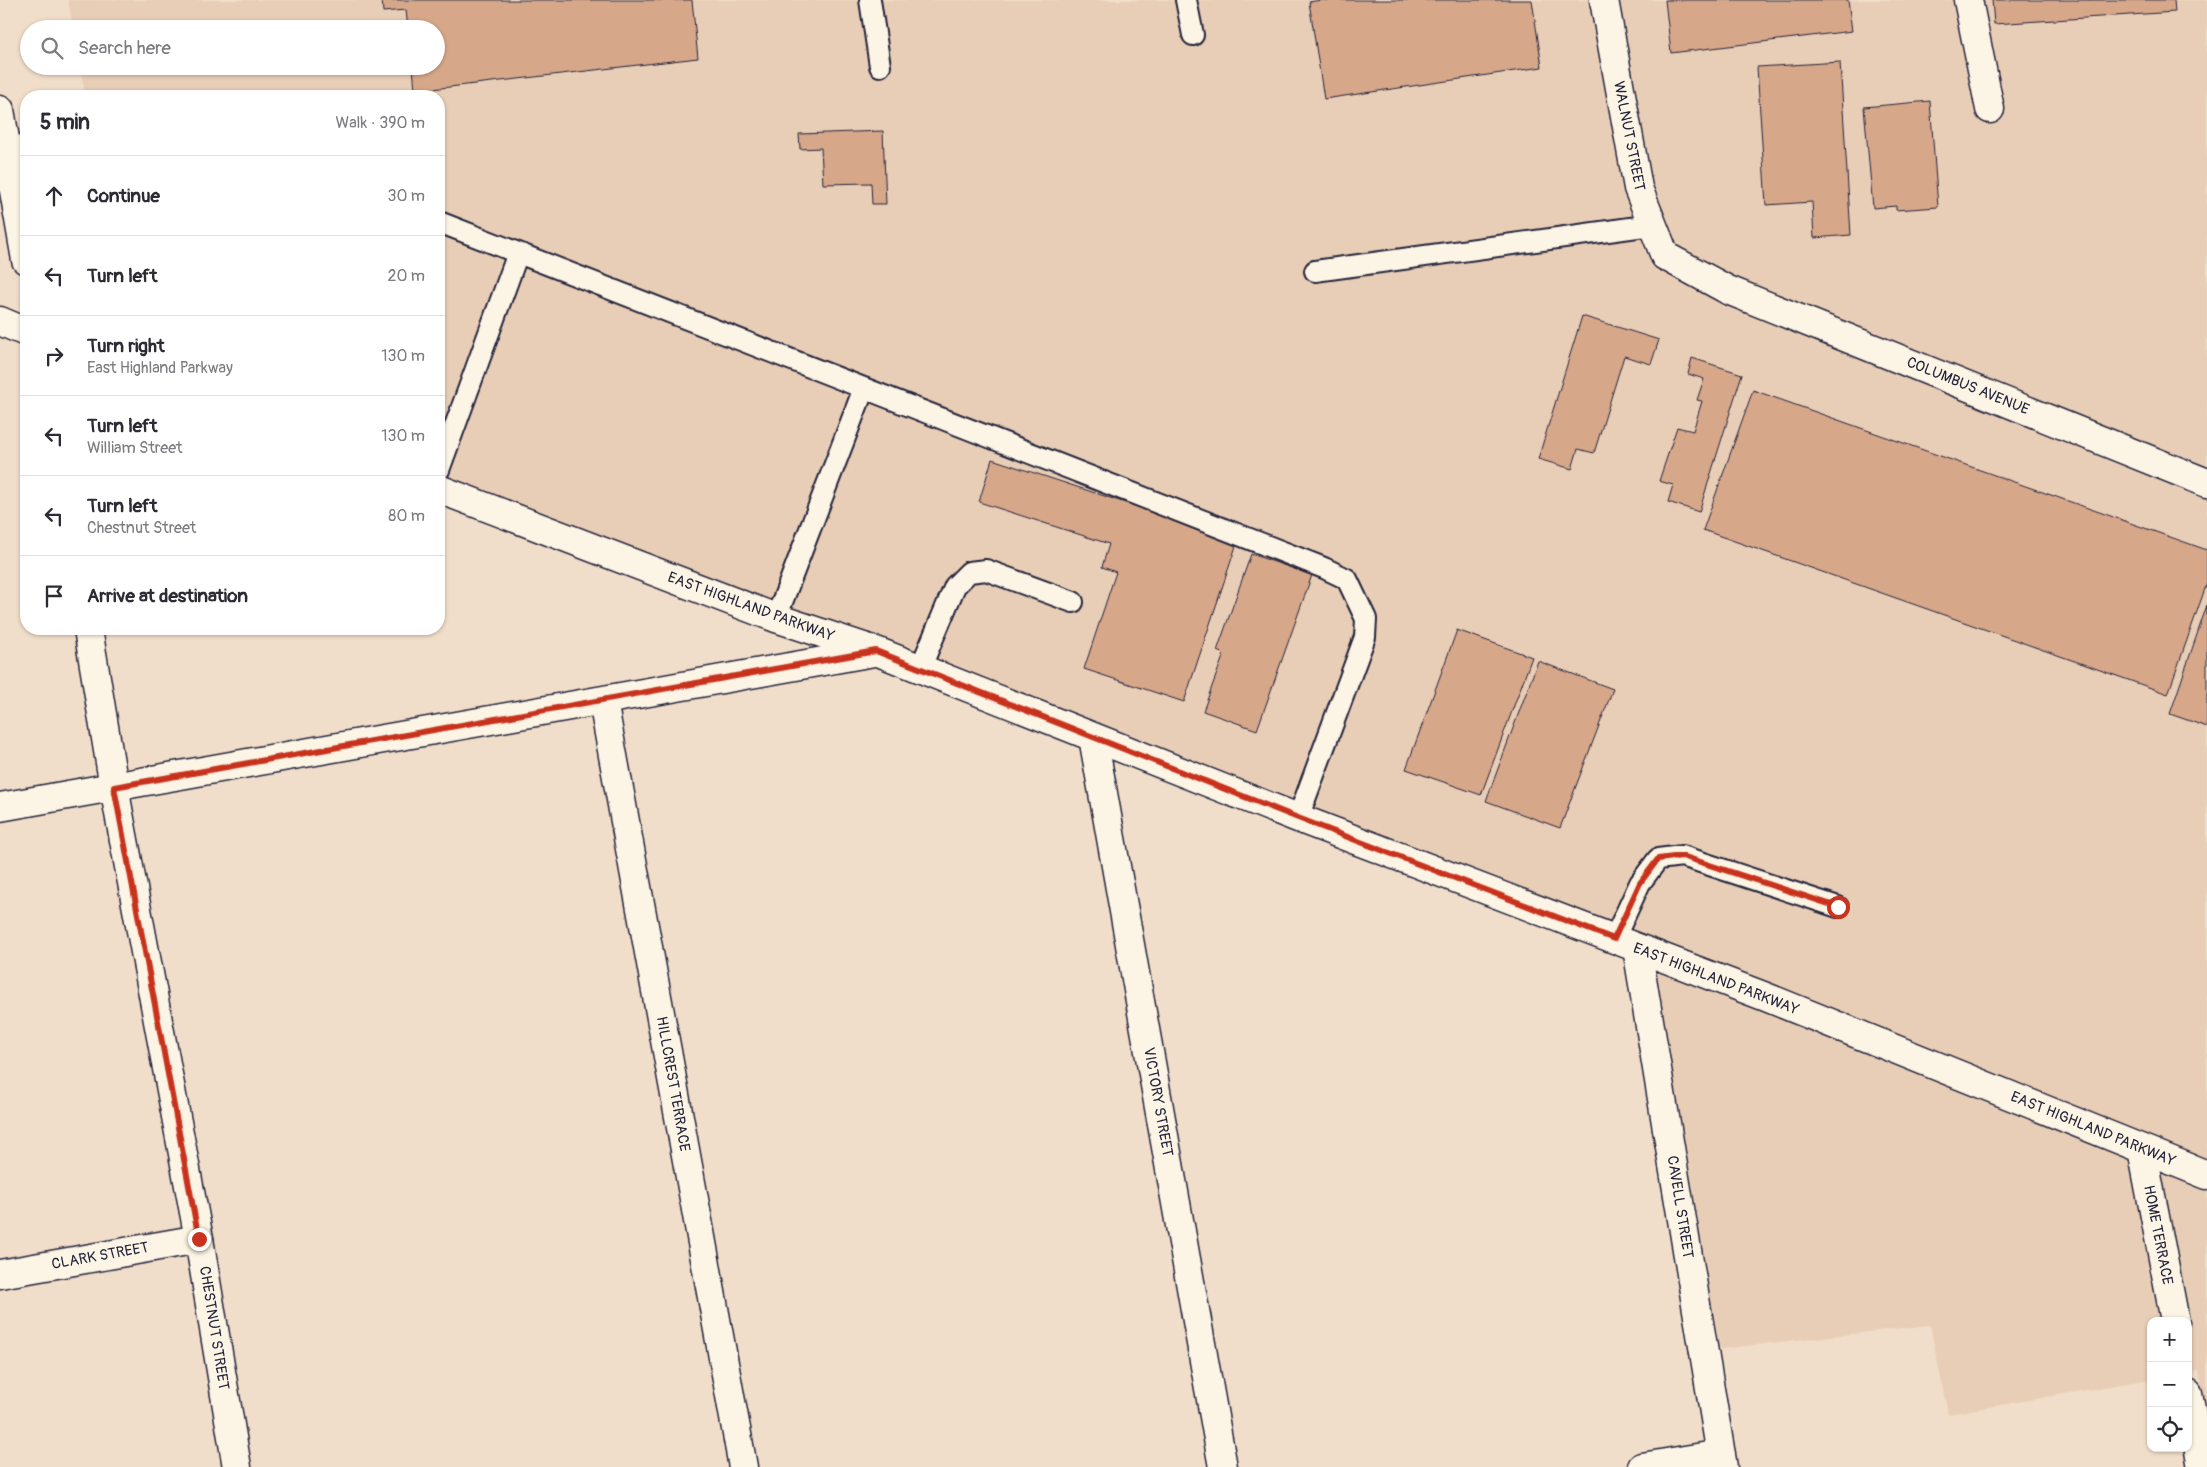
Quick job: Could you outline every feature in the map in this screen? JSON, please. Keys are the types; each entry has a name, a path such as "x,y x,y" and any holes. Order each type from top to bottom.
{"street":[{"name":"WALNUT STREET","path":"1604,0 1638,188 1665,256 1728,290"},
{"path":"1968,0 1990,109"},
{"path":"0,110 16,147 20,192"},
{"name":"COLUMBUS AVENUE","path":"1728,290 2207,483"},
{"path":"0,321 20,329"},
{"path":"0,345 20,341"},
{"name":"EAST HIGHLAND PARKWAY","path":"445,491 776,618 876,651 1298,818 1626,944 2207,1175"},
{"name":"CHESTNUT STREET","path":"89,635 114,787 199,1239 237,1467"},
{"path":"0,807 604,701 876,651"},
{"name":"HILLCREST TERRACE","path":"604,701 743,1467"},
{"name":"VICTORY STREET","path":"1093,737 1223,1467"},
{"name":"CAVELL STREET","path":"1626,944 1722,1461"},
{"name":"HOME TERRACE","path":"2142,1149 2173,1317"},
{"name":"CLARK STREET","path":"0,1274 199,1239"},
{"path":"2191,1407 2202,1467"},
{"path":"1642,1467 1722,1461"}],"lane":[{"path":"870,0 880,66"},
{"path":"1186,0 1193,34"},
{"path":"445,224 1324,568 1347,579 1366,619 1365,637 1298,818"},
{"path":"1316,271 1652,224"},
{"path":"445,454 518,253"},
{"path":"776,618 864,388"},
{"path":"920,669 955,586 969,572 986,570 1073,602"},
{"path":"1626,944 1640,883 1658,859 1682,856 1838,907"}],"shaded area":[{"path":"68,0 2207,0 2207,1414 2199,1371 2192,1372 2192,1317 2147,1317 2147,1380 1948,1414 1930,1325 1720,1349 1654,959 445,481 445,90 84,90 82,75 445,75 445,20 71,20"}],"building":[{"path":"382,0 692,0 698,58 415,90 414,75 445,75 445,20 407,20 406,10 383,12"},
{"path":"1321,0 1532,0 1542,67 1324,99 1309,2"},
{"path":"1665,0 1848,0 1852,31 1671,53"},
{"path":"1992,0 2174,0 2175,12 1994,24"},
{"path":"1840,62 1851,235 1814,238 1812,202 1766,205 1757,67"},
{"path":"1930,101 1938,207 1896,210 1896,206 1873,208 1864,107"},
{"path":"883,131 886,204 872,204 871,183 823,184 821,148 800,149 799,134"},
{"path":"1582,316 1659,340 1651,364 1624,356 1594,453 1578,449 1572,469 1538,459"},
{"path":"1692,358 1742,374 1699,512 1668,502 1673,485 1659,481 1677,427 1693,431 1702,401 1697,400 1704,379 1688,374"},
{"path":"1753,390 2207,550 2207,583 2168,694 1703,530"},
{"path":"992,459 1238,540 1184,702 1084,669 1116,572 1102,567 1109,544 979,502"},
{"path":"1251,554 1312,575 1257,730 1203,711 1224,654 1217,651"},
{"path":"2207,605 2207,727 2170,714"},
{"path":"1457,630 1532,657 1481,795 1406,769"},
{"path":"1538,661 1613,689 1560,828 1486,801"}],"route":[{"path":"199,1239 114,787 876,651 1298,818 1614,939 1640,883 1658,859 1682,856 1838,907"}]}
